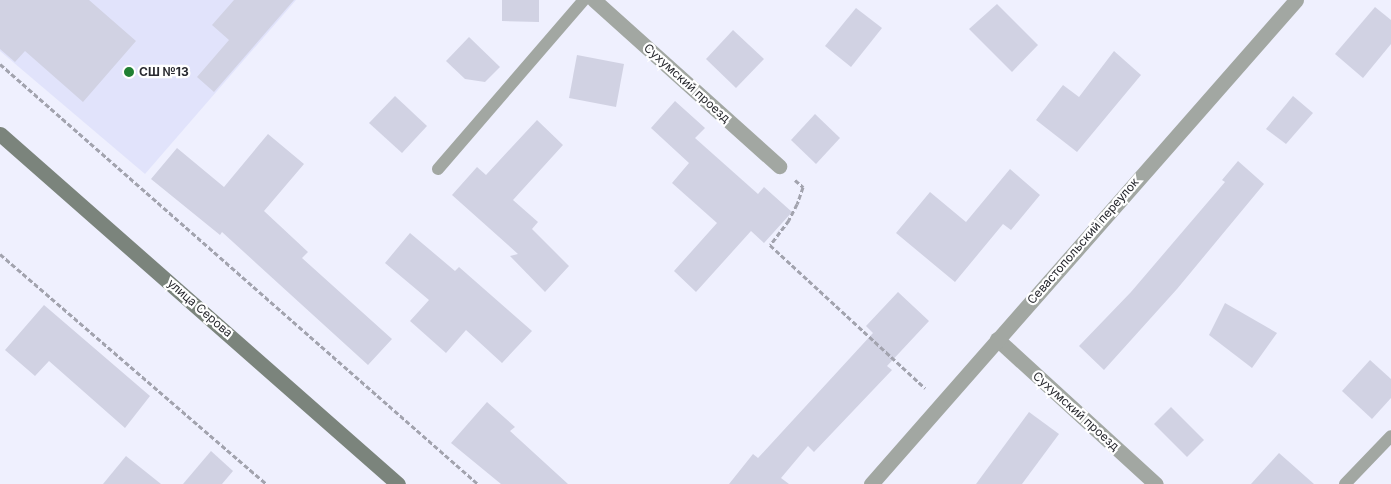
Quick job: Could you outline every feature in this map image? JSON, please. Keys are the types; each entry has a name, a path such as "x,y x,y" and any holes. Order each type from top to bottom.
{"main road":[{"name":"улица Серова","path":"0,134 398,484"}],"street":[{"name":"Сухумский проезд","path":"594,0 779,166"},
{"name":"Севастопольский переулок","path":"871,484 1296,0"},
{"name":"Сухумский проезд","path":"997,339 1156,484"}],"lane":[{"path":"438,169 584,0"},
{"path":"1345,484 1391,436"}],"path":[{"path":"0,64 478,484"},
{"path":"779,166 803,187 789,220 770,244 928,390"},
{"path":"0,254 266,484"}],"shaded area":[{"name":"СШ №13","path":"0,0 296,0 145,174 0,51"}],"building":[{"path":"0,0 89,0 136,41 83,102 25,51 15,62 0,49"},
{"path":"234,0 294,0 214,92 197,77 229,40 212,25"},
{"path":"502,0 539,0 539,22 502,21"},
{"path":"997,4 1038,45 1012,72 969,29"},
{"path":"1375,7 1391,20 1391,44 1363,78 1335,54"},
{"path":"856,8 882,28 851,67 825,46"},
{"path":"733,30 764,59 736,88 706,59"},
{"path":"469,37 500,67 485,82 465,79 446,61"},
{"path":"1114,51 1141,75 1077,152 1036,120 1063,85 1079,97"},
{"path":"577,55 624,64 616,107 569,98"},
{"path":"395,96 427,126 402,153 369,123"},
{"path":"1293,96 1313,113 1286,144 1266,129"},
{"path":"675,101 705,128 695,138 758,194 764,187 792,212 764,243 751,231 696,292 674,271 717,223 672,183 689,163 651,128"},
{"path":"815,114 840,138 816,164 791,140"},
{"path":"537,120 563,145 513,200 538,222 532,229 569,266 545,292 510,256 518,254 452,195 477,167 486,175"},
{"path":"268,134 304,164 264,211 308,252 302,258 392,339 368,365 222,232 220,235 151,179 177,148 224,187"},
{"path":"1238,161 1264,184 1177,289 1104,370 1079,346 1131,292 1225,182 1222,180"},
{"path":"1010,169 1040,195 1011,230 1003,224 955,282 896,233 930,192 966,222"},
{"path":"410,233 455,271 459,267 532,331 502,363 466,330 446,353 410,321 429,300 385,263"},
{"path":"898,292 929,321 887,366 892,370 814,452 808,446 781,478 789,484 729,484 753,454 758,458 873,333 866,326"},
{"path":"1225,303 1277,333 1252,368 1209,335"},
{"path":"44,305 150,396 125,428 49,361 35,376 5,350"},
{"path":"1370,360 1391,379 1391,398 1372,419 1342,391"},
{"path":"487,402 515,427 510,431 568,484 501,484 451,443"},
{"path":"1171,407 1204,440 1187,457 1154,424"},
{"path":"1029,412 1059,434 1022,484 976,484"},
{"path":"211,451 233,471 222,484 183,484"},
{"path":"1279,453 1314,484 1251,484"},
{"path":"126,456 161,484 103,484"}],"place":[{"name":"СШ №13","path":"129,72"}]}
